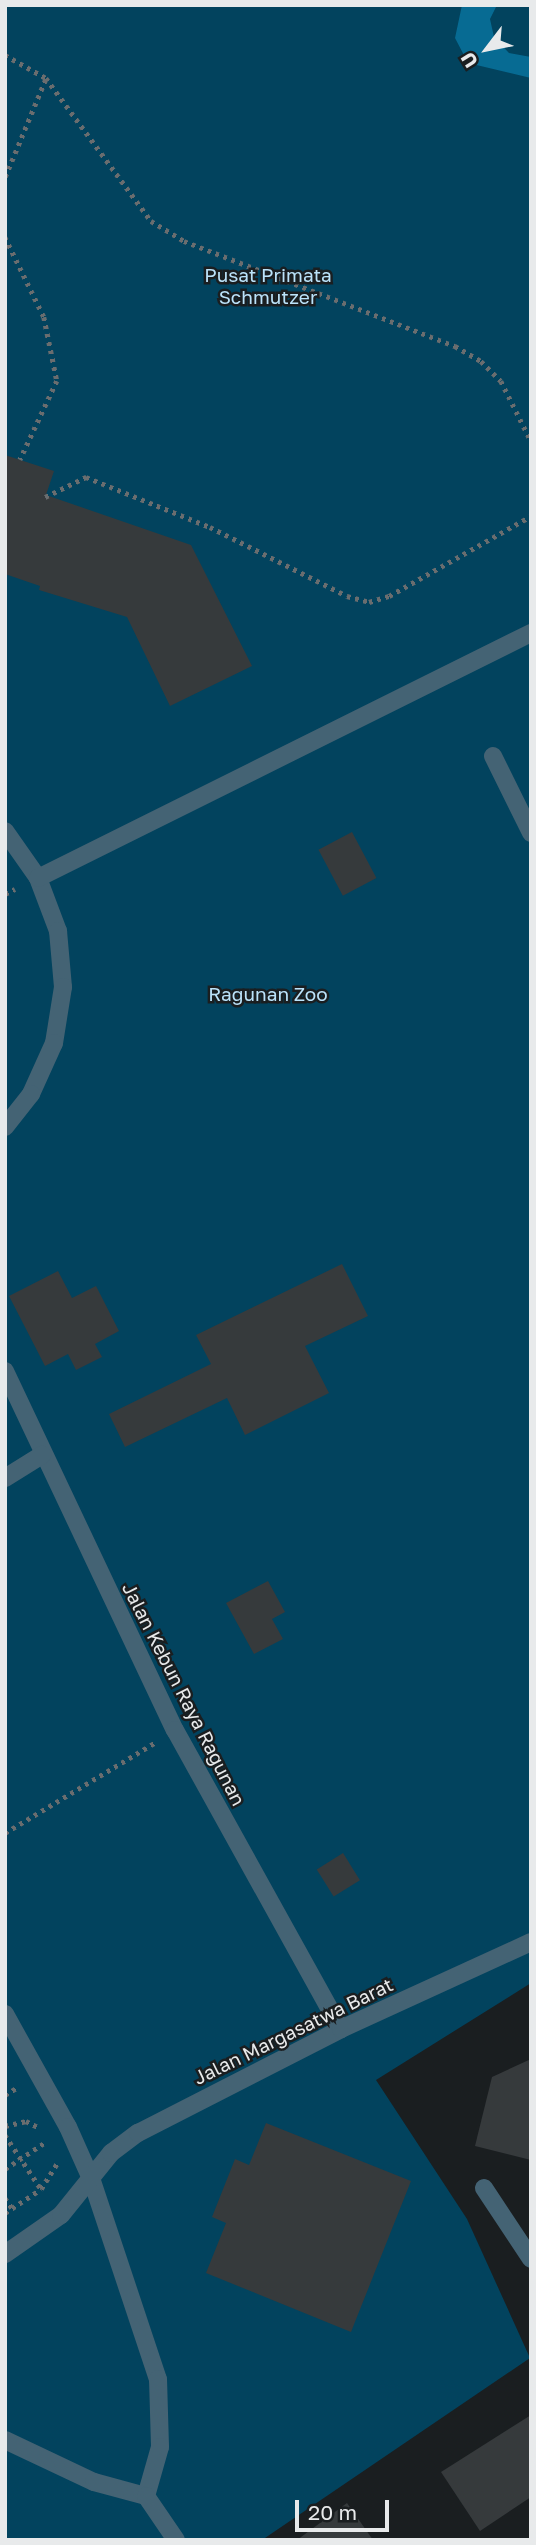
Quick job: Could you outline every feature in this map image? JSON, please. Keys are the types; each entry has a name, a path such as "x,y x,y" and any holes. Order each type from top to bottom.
{"street":[{"path":"38,878 531,633"},
{"path":"493,756 531,833"},
{"path":"5,831 38,878 58,931 63,987 54,1043 31,1094 5,1127"},
{"name":"Jalan Kebun Raya Ragunan","path":"5,1370 42,1455 176,1730 341,2029"},
{"path":"5,1479 42,1455"},
{"name":"Jalan Margasatwa Barat","path":"5,2254 61,2215 92,2181 111,2153 138,2133 341,2029 531,1942"},
{"path":"5,2014 68,2127 92,2181 158,2379 160,2447 146,2496"},
{"path":"484,2188 531,2259"},
{"path":"5,2440 94,2482 146,2496 176,2540"}],"path":[{"path":"5,55 47,78 151,221 184,241 472,356 500,381 531,441"},
{"path":"5,177 47,78"},
{"path":"5,237 44,317 57,381 20,460"},
{"path":"45,497 86,477 210,527 348,596 369,601 389,596 531,516"},
{"path":"5,1833 176,1730"},
{"path":"5,2126 26,2121 51,2138 54,2146"},
{"path":"5,2135 41,2189"},
{"path":"5,2169 51,2138"},
{"path":"5,2213 41,2189 57,2165 57,2153"},
{"path":"5,2198 12,2208"}],"green space":[{"name":"Ragunan Zoo","path":"5,5 531,5 531,1983 376,2080 467,2219 530,2358 262,2540 5,2540"}],"shaded area":[{"path":"462,5 497,5 490,19 494,37 509,53 531,57 531,78 468,63 455,38"}],"building":[{"path":"5,455 54,471 46,495 191,545 252,666 170,706 127,617 39,590 40,586 5,574"},
{"path":"352,832 376,878 343,896 318,850"},
{"path":"342,1264 368,1316 305,1346 329,1393 245,1435 227,1398 125,1447 109,1414 211,1364 196,1335"},
{"path":"58,1271 72,1298 96,1286 119,1331 95,1344 102,1357 76,1370 68,1354 45,1366 9,1296"},
{"path":"268,1581 285,1612 272,1619 283,1639 254,1654 226,1603"},
{"path":"343,1853 360,1880 334,1897 317,1869"},
{"path":"531,2059 531,2160 475,2146 492,2077"},
{"path":"266,2123 411,2181 351,2332 206,2273 226,2223 212,2217 235,2159 249,2165"},
{"path":"531,2415 531,2497 480,2531 441,2472"},
{"path":"347,2503 373,2540 297,2540"}],"park label":[{"name":"Pusat Primata Schmutzer","path":"268,286"}]}
